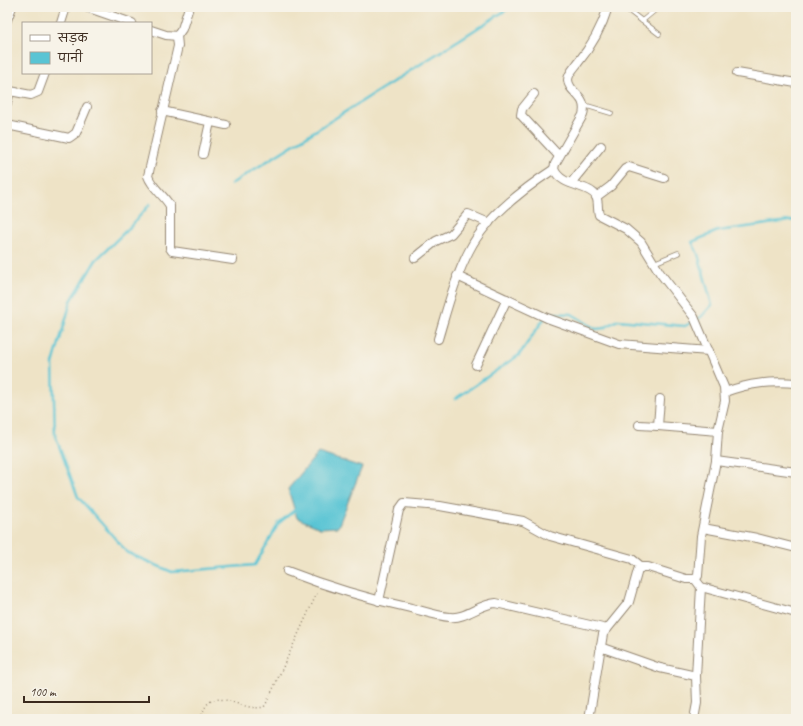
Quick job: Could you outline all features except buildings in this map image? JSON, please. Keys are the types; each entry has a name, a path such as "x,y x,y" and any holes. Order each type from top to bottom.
{"street":[{"path":"7,20 12,7"},
{"path":"61,22 66,7"},
{"path":"86,7 129,22"},
{"path":"189,7 182,29 177,36 178,46 148,176 150,182 167,200 170,206 170,248 172,251 178,254 234,260"},
{"path":"438,339 457,276 470,248 489,223 529,187 554,169 559,156 583,115 584,105 570,85 569,76 591,43 608,9"},
{"path":"152,30 166,35 177,36"},
{"path":"737,73 796,83"},
{"path":"7,103 9,91 35,94 41,87 45,74"},
{"path":"534,94 522,109 521,115 559,156"},
{"path":"7,125 69,138 76,133 87,107"},
{"path":"162,111 226,125"},
{"path":"203,154 210,122"},
{"path":"571,183 601,146"},
{"path":"596,197 611,186 625,169 629,167 664,178"},
{"path":"554,169 560,178 591,192 596,197 599,215 636,236 696,320 725,392 718,432 716,461 703,528 700,572 695,579"},
{"path":"415,258 436,241 451,234 468,214 489,223"},
{"path":"457,276 545,317 619,344 709,351"},
{"path":"476,365 507,299"},
{"path":"725,392 745,385 762,382 796,384"},
{"path":"658,426 660,399"},
{"path":"639,425 718,432"},
{"path":"716,461 796,472"},
{"path":"379,601 399,510 404,503 445,507 523,521 550,536 632,559 642,567 648,567 686,579 695,579"},
{"path":"703,528 757,538 796,548"},
{"path":"589,719 600,647 606,629 629,602 636,574 642,567"},
{"path":"287,571 321,584 379,601 449,617 464,615 480,606 496,603 597,625 606,629"},
{"path":"695,579 701,587 796,612"},
{"path":"694,719 697,703 696,676 701,587"},
{"path":"600,647 667,670 696,676"}],"lane":[{"path":"608,9 617,7"},
{"path":"624,7 659,34"},
{"path":"642,21 659,7"},
{"path":"584,105 611,113"},
{"path":"654,263 678,253"}],"path":[{"path":"201,719 206,704 210,700 217,698 252,708 264,707 321,584"}],"water":[{"path":"318,453 362,467 338,527 320,528 297,518 288,489"}],"waterway":[{"path":"231,184 511,7"},
{"path":"150,204 132,225 96,260 71,301 53,364 55,435 78,497 128,553 172,572 255,565 279,523 297,508"},
{"path":"455,399 519,355 548,313 572,314 596,329 604,328 618,320 685,326 701,317 712,305 698,254 692,242 718,231 796,220"}]}
